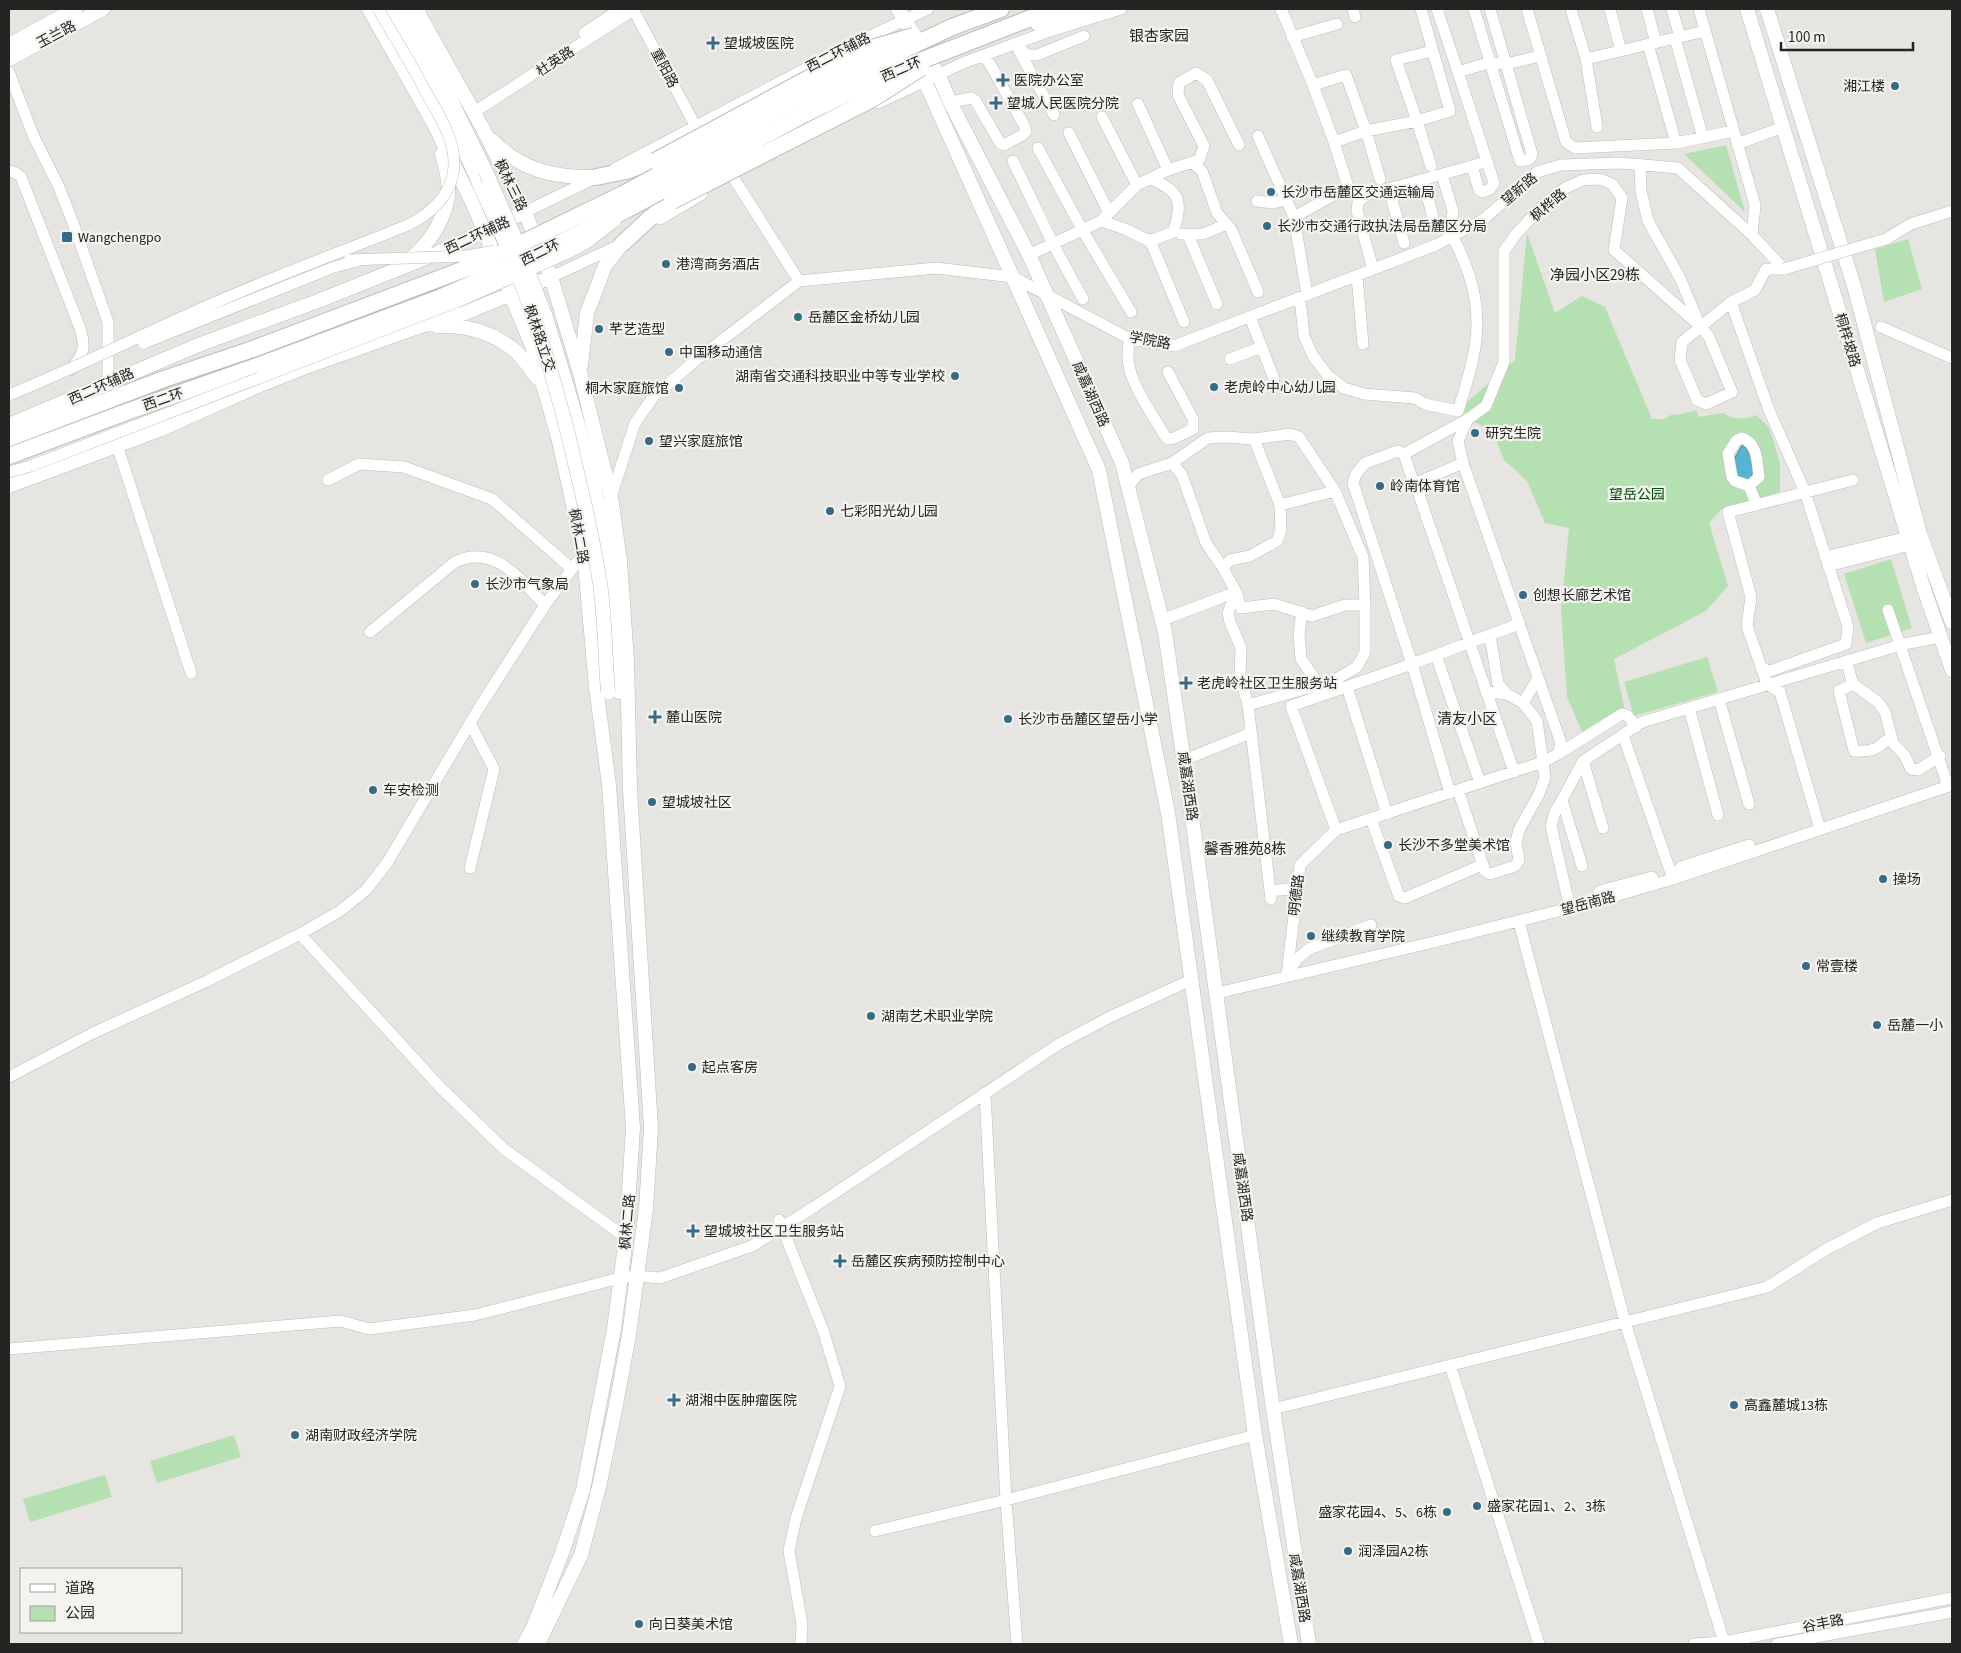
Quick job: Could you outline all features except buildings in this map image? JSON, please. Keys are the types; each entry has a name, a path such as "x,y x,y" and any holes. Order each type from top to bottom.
{"highway":[{"name":"西二环","path":"9,456 398,314 479,281 628,209 803,115 889,73 1054,9"},
{"path":"999,30 1046,22 1097,9"},
{"name":"西二环","path":"9,438 164,379 253,349 447,276 519,245 623,194 797,100 952,27 997,10"},
{"path":"596,177 626,171 655,160 801,82 875,47 952,27"},
{"path":"622,244 672,201 874,98 946,51"}],"main road":[{"name":"玉兰路","path":"9,45 75,9"},
{"name":"玉兰路","path":"9,59 104,9"},
{"path":"369,9 434,124 511,294"},
{"name":"枫林路立交","path":"389,9 440,99 471,162 503,236 551,370 568,430 596,556 613,690"},
{"name":"枫林路立交","path":"402,9 440,78 486,172 528,272 565,375 592,480 608,557 612,584 613,690"},
{"name":"枫林三路","path":"416,9 473,110 525,212 550,277 580,373"},
{"name":"咸嘉湖西路","path":"891,9 900,17 938,74 950,102 1029,255 1122,463 1162,620 1217,993 1273,1409 1309,1644"},
{"name":"桐梓坡路","path":"1747,9 1909,541 1952,670"},
{"name":"桐梓坡路","path":"1768,9 1854,286 1920,534 1952,622"},
{"name":"咸嘉湖西路","path":"900,17 925,81 1100,470 1168,814 1255,1435 1291,1644"},
{"path":"390,271 412,258 426,244 442,214 448,182 434,124"},
{"path":"482,128 493,142 510,156 538,170 570,178 596,177"},
{"name":"西二环辅路","path":"9,425 201,344 433,255 525,212"},
{"path":"580,373 587,313 605,266 622,244"},
{"path":"9,486 174,424 260,385 348,351 465,313 550,277"},
{"name":"枫林二路","path":"511,294 532,346 558,437 584,553 596,687 609,785 633,1128 626,1238 614,1329 583,1490 562,1553 524,1644"},
{"path":"421,326 465,326 499,339 514,350 543,384"},
{"name":"枫林二路","path":"538,1644 581,1555 599,1487 616,1410 646,1209 651,1128 630,790 627,661 620,561 611,497 580,373"},
{"name":"枫林二路","path":"609,785 613,690"},
{"name":"枫林二路","path":"613,690 630,790"}],"street":[{"path":"69,371 93,357 215,302 424,217 441,202 452,177 453,150 449,137 423,85 378,9"},
{"name":"杜英路","path":"473,110 620,9"},
{"name":"杜英路","path":"473,110 635,9"},
{"name":"重阳路","path":"635,9 698,126"},
{"name":"西二环辅路","path":"525,212 698,126 900,17 928,9"},
{"path":"550,277 622,244 669,213 837,122 938,74 1015,44 1121,9"},
{"path":"1281,9 1313,85 1348,182 1348,187 1294,217"},
{"path":"1334,142 1366,131 1417,121 1450,111 1421,9"},
{"path":"1437,9 1494,183 1490,189 1483,192 1479,190 1472,166"},
{"path":"1474,9 1520,161 1524,161 1530,159 1532,154 1490,9"},
{"path":"1527,9 1566,142 1575,148 1676,143 1733,131"},
{"path":"1571,9 1586,59 1597,127"},
{"path":"1610,9 1621,51"},
{"path":"1647,9 1652,43 1676,143"},
{"path":"1672,9 1703,138"},
{"path":"1699,9 1755,205 1752,235"},
{"path":"1292,37 1337,24"},
{"path":"1586,59 1705,31"},
{"path":"1015,44 1027,55 1037,55 1084,36"},
{"path":"1015,44 1054,115"},
{"path":"1432,51 1396,60 1432,166"},
{"path":"950,102 972,98 975,100 1000,143 1004,145 1024,134 1026,131 1024,125 990,64 983,56"},
{"path":"1458,72 1490,63 1506,64 1540,56"},
{"path":"9,72 33,135 66,205 108,322 108,382"},
{"path":"1029,255 1082,231 1105,217 1137,185 1168,170 1199,160 1204,146 1178,95 1179,83 1196,73 1201,74 1207,80 1239,146"},
{"path":"1313,85 1346,75 1366,131 1380,179"},
{"path":"1138,104 1168,170"},
{"path":"1102,117 1137,185"},
{"path":"1737,144 1783,127"},
{"path":"1070,133 1105,217 1125,229 1150,240 1173,232 1188,235 1203,234 1227,224"},
{"path":"1258,136 1294,217 1303,296 1304,336 1313,356 1328,376 1344,388 1364,394 1415,398 1425,404 1458,411 1473,363 1477,340 1478,316 1475,292 1461,250 1452,236"},
{"path":"1038,148 1082,231 1131,312"},
{"path":"1013,161 1053,244 1083,299"},
{"path":"1373,269 1357,211 1358,202 1366,195 1487,161"},
{"path":"1192,162 1202,171 1218,213 1227,224 1258,292"},
{"name":"望新路","path":"1266,311 1436,245 1484,219 1537,172 1561,165 1620,163 1678,168 1752,235 1784,269"},
{"path":"1640,164 1641,191 1648,221 1680,278 1700,326 1709,336 1732,392 1706,404 1697,400 1680,360 1682,342 1700,326 1731,302 1755,290 1766,269 1784,269 1886,239 1911,224 1952,211"},
{"path":"9,171 21,177 80,328 84,351 69,371"},
{"path":"1422,180 1435,225 1439,228 1452,222 1453,212 1442,174"},
{"path":"733,178 800,281"},
{"path":"1150,179 1164,184 1172,190 1179,200 1179,216 1173,232"},
{"name":"枫桦路","path":"1468,419 1486,406 1504,362 1504,251 1517,233 1544,204 1565,188 1583,180 1600,179 1612,184 1622,198 1614,250 1700,326"},
{"path":"1390,189 1404,242"},
{"path":"1257,201 1273,203 1287,199"},
{"path":"9,472 30,466 472,296 570,252 603,231 628,209"},
{"path":"1188,235 1217,304"},
{"path":"1150,240 1184,322"},
{"path":"321,260 357,261 467,256 498,251 519,245"},
{"path":"9,395 100,361 334,267 357,261"},
{"path":"611,497 635,423 654,396 696,360 800,281 936,268 1013,277"},
{"path":"1357,276 1363,344"},
{"name":"学院路","path":"1013,277 1130,339 1174,346 1266,311"},
{"path":"1731,302 1769,410 1805,492 1848,627 1846,644 1770,671 1761,668"},
{"path":"1250,317 1274,378"},
{"path":"1881,326 1952,358"},
{"path":"1130,339 1127,350 1127,363 1131,377 1168,439 1193,429 1194,424 1168,372"},
{"path":"1230,359 1262,346"},
{"path":"1404,454 1468,419"},
{"path":"1468,419 1458,441 1463,463 1561,743 1558,754"},
{"path":"1128,487 1138,474 1172,463 1208,438 1254,439 1290,434 1299,437 1335,491 1363,557 1365,652 1357,667 1333,681 1248,705"},
{"path":"1223,568 1230,560 1250,556 1277,542 1281,530 1280,505 1254,439"},
{"path":"117,445 191,673"},
{"path":"1490,635 1498,684 1507,694 1523,703 1537,721 1545,777 1539,794 1519,830 1516,842 1519,860 1515,866 1490,874 1485,871 1482,865 1454,792 1353,483 1356,474 1365,463 1394,451 1404,454 1514,772"},
{"path":"1172,463 1182,475 1206,543 1223,568 1237,597 1240,608 1274,604 1312,616 1345,605 1365,605"},
{"path":"1414,484 1463,463"},
{"path":"328,480 359,464 404,467 492,499 572,569"},
{"path":"1820,829 1780,692 1767,684 1747,626 1751,597 1728,512 1853,480"},
{"path":"1748,486 1757,505"},
{"path":"1280,505 1335,491"},
{"path":"1827,561 1909,541"},
{"path":"9,1077 92,1033 207,981 300,934 340,911 366,890 387,863 470,723 545,605 584,553"},
{"path":"370,632 455,562 463,559 478,557 508,567 545,605"},
{"path":"1162,620 1237,597"},
{"path":"1237,597 1228,613 1241,648 1240,676 1248,705 1271,895 1297,888"},
{"path":"1888,610 1950,785"},
{"path":"1302,612 1299,634 1301,659 1319,685"},
{"path":"1519,624 1291,706 1336,830 1543,762 1622,714 1628,716 1636,727"},
{"path":"1570,908 1551,826 1554,812 1583,762 1642,722 1900,645 1941,637"},
{"path":"1436,655 1480,783"},
{"path":"1846,661 1853,684 1878,702 1885,712 1893,743 1905,756 1911,769 1918,770 1940,756"},
{"path":"1523,703 1538,678"},
{"path":"1853,684 1839,690 1854,751 1868,751 1879,748 1891,736"},
{"path":"1347,687 1388,814"},
{"path":"1486,692 1507,694"},
{"path":"1718,699 1749,804"},
{"path":"1689,708 1718,815"},
{"path":"470,723 494,769 470,868"},
{"path":"1184,760 1251,733"},
{"path":"1623,735 1673,879"},
{"path":"1583,762 1603,828"},
{"name":"望岳南路","path":"1217,993 1287,975 1519,922 1594,902 1673,879 1950,785"},
{"path":"1562,800 1582,866"},
{"path":"1371,818 1399,896 1405,898 1482,865"},
{"name":"明德路","path":"1287,975 1300,864 1336,830"},
{"path":"1673,879 1682,867 1750,845"},
{"path":"1519,922 1625,1322 1724,1642"},
{"path":"1287,975 1297,959 1309,949 1371,925"},
{"path":"300,934 441,1088 504,1148 626,1238"},
{"path":"9,1349 341,1321 369,1329 475,1315 620,1278 637,1276 660,1278 752,1246 780,1224 1059,1044 1112,1016 1191,980"},
{"path":"985,1093 1006,1500 1017,1644"},
{"path":"1273,1409 1767,1287 1825,1250 1877,1223 1952,1200"},
{"path":"780,1224 823,1330 840,1386 796,1518 789,1551 802,1624 801,1644"},
{"path":"1450,1366 1539,1644"},
{"path":"875,1531 1006,1500 1255,1435"},
{"name":"谷丰路","path":"1694,1644 1724,1642 1952,1598"},
{"name":"谷丰路","path":"1777,1644 1952,1612"}],"green space":[{"path":"1726,145 1745,212 1684,154"},
{"name":"望岳公园","path":"1527,233 1555,313 1582,296 1605,307 1652,419 1664,419 1673,414 1678,415 1696,410 1699,417 1723,413 1739,418 1748,418 1756,415 1768,426 1780,464 1780,492 1722,509 1709,523 1728,586 1706,611 1614,659 1626,715 1587,743 1567,697 1561,610 1569,528 1545,523 1527,481 1504,460 1494,435 1481,425 1463,418 1467,402 1515,360"},
{"path":"1908,239 1922,289 1884,302 1875,249"},
{"path":"1891,559 1912,628 1866,643 1844,574"},
{"path":"1707,657 1718,692 1634,716 1624,682"},
{"path":"234,1435 241,1457 157,1483 150,1461"},
{"path":"105,1475 112,1497 30,1522 23,1499"}],"water":[{"path":"1743,444 1749,453 1753,465 1750,480 1743,480 1736,474 1732,463"}],"place":[{"name":"望城坡医院","path":"713,43"},
{"name":"医院办公室","path":"1003,80"},
{"name":"湘江楼","path":"1895,86"},
{"name":"望城人民医院分院","path":"996,103"},
{"name":"长沙市岳麓区交通运输局","path":"1271,192"},
{"name":"长沙市交通行政执法局岳麓区分局","path":"1267,226"},
{"name":"Wangchengpo","path":"67,237"},
{"name":"港湾商务酒店","path":"666,264"},
{"name":"岳麓区金桥幼儿园","path":"798,317"},
{"name":"芊艺造型","path":"599,329"},
{"name":"中国移动通信","path":"669,352"},
{"name":"湖南省交通科技职业中等专业学校","path":"955,376"},
{"name":"老虎岭中心幼儿园","path":"1214,387"},
{"name":"桐木家庭旅馆","path":"679,388"},
{"name":"研究生院","path":"1475,433"},
{"name":"望兴家庭旅馆","path":"649,441"},
{"name":"岭南体育馆","path":"1380,486"},
{"name":"七彩阳光幼儿园","path":"830,511"},
{"name":"长沙市气象局","path":"475,584"},
{"name":"创想长廊艺术馆","path":"1523,595"},
{"name":"老虎岭社区卫生服务站","path":"1186,683"},
{"name":"麓山医院","path":"655,717"},
{"name":"长沙市岳麓区望岳小学","path":"1008,719"},
{"name":"车安检测","path":"373,790"},
{"name":"望城坡社区","path":"652,802"},
{"name":"长沙不多堂美术馆","path":"1388,845"},
{"name":"操场","path":"1883,879"},
{"name":"继续教育学院","path":"1311,936"},
{"name":"常壹楼","path":"1806,966"},
{"name":"湖南艺术职业学院","path":"871,1016"},
{"name":"岳麓一小","path":"1877,1025"},
{"name":"起点客房","path":"692,1067"},
{"name":"望城坡社区卫生服务站","path":"693,1231"},
{"name":"岳麓区疾病预防控制中心","path":"840,1261"},
{"name":"湖湘中医肿瘤医院","path":"674,1400"},
{"name":"高鑫麓城13栋","path":"1734,1405"},
{"name":"湖南财政经济学院","path":"295,1435"},
{"name":"盛家花园1、2、3栋","path":"1477,1506"},
{"name":"盛家花园4、5、6栋","path":"1447,1512"},
{"name":"润泽园A2栋","path":"1348,1551"},
{"name":"向日葵美术馆","path":"639,1624"}],"district":[{"name":"银杏家园","path":"1159,36"},
{"name":"净园小区29栋","path":"1595,275"},
{"name":"清友小区","path":"1467,719"},
{"name":"馨香雅苑8栋","path":"1245,849"}]}
